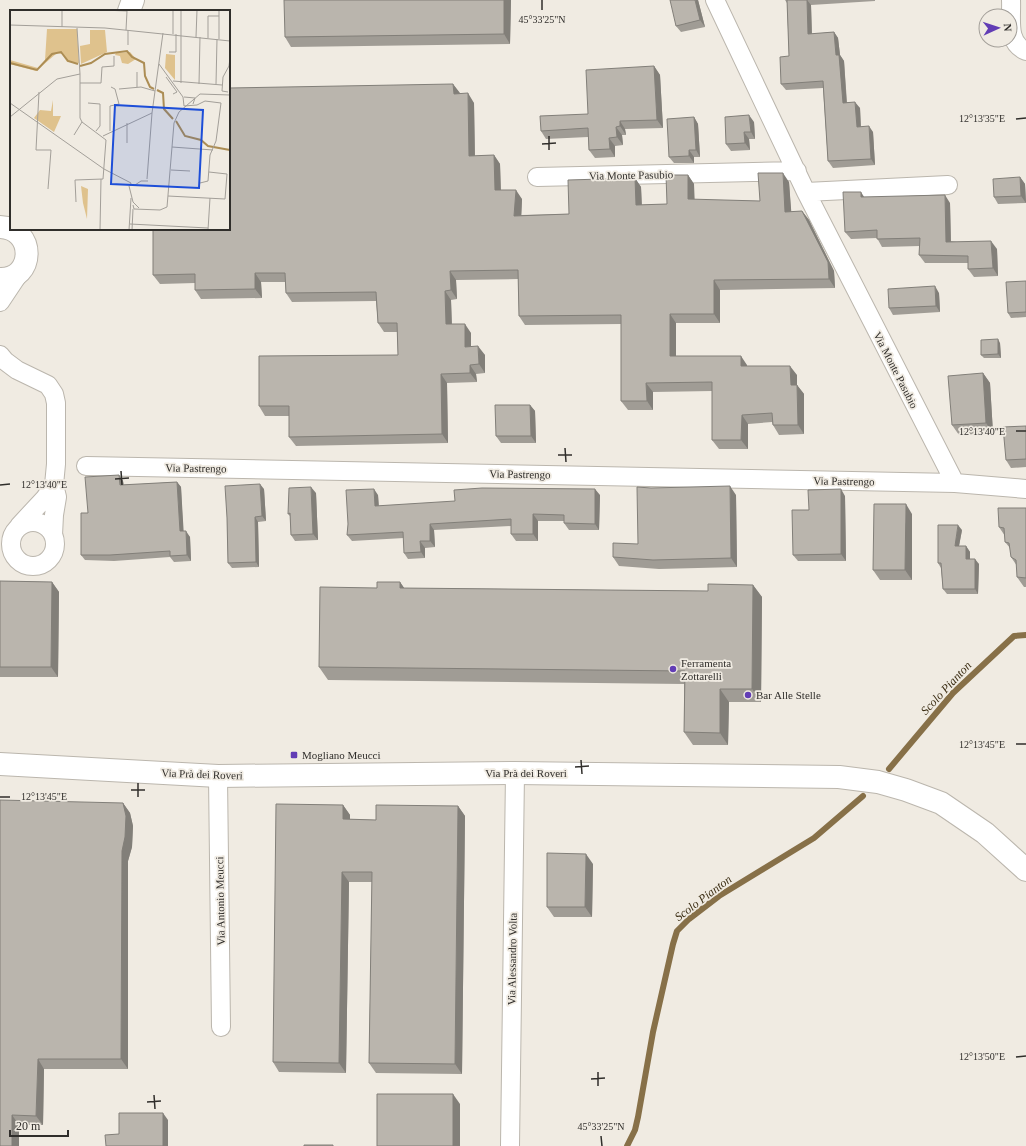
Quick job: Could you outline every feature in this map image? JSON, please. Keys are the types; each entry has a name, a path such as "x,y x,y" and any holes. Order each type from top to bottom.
{"main road":[{"path":"129,10 133,0"},
{"path":"0,279 13,277 22,269 27,258 27,249 24,242 15,230"},
{"name":"Via Prà dei Roveri","path":"0,764 218,776 515,773 839,777 878,782 906,790 941,803 985,833 1026,870"}],"street":[{"name":"Via Monte Pasubio","path":"715,0 806,192 955,483"},
{"path":"1011,0 1012,36 1019,47 1026,51"},
{"name":"Via Monte Pasubio","path":"537,177 797,171"},
{"path":"806,192 948,185"},
{"path":"0,302 22,269"},
{"path":"0,355 16,370 48,385 54,394 56,403 56,464 54,485 57,497 53,535"},
{"name":"Via Pastrengo","path":"86,466 955,483"},
{"path":"955,483 1026,489"},
{"path":"19,526 34,521 47,526 53,535 56,545 51,558 39,565 32,566 18,560 11,547 14,532 19,526 45,498 54,485"},
{"name":"Via Alessandro Volta","path":"510,1146 515,773"},
{"name":"Via Antonio Meucci","path":"218,776 221,1027"}],"building":[{"path":"284,0 504,0 504,34 285,37"},
{"path":"670,0 695,0 700,20 676,26"},
{"path":"787,0 807,0 808,34 834,32 836,55 839,55 843,103 855,102 857,127 869,126 871,159 828,161 823,81 781,84 780,57 789,56"},
{"path":"654,66 657,120 620,121 620,126 616,127 617,137 609,138 610,149 589,150 588,128 541,131 540,116 588,114 586,70"},
{"path":"453,84 454,94 468,93 469,156 494,155 495,190 516,190 514,216 569,214 568,180 635,178 636,205 667,204 666,175 688,175 688,199 760,201 758,173 783,173 785,212 802,211 828,262 829,279 714,280 714,314 670,314 670,356 741,356 741,366 790,366 791,385 797,385 798,425 773,425 772,413 742,415 741,440 712,440 712,382 646,383 647,401 621,401 621,315 519,316 518,270 450,271 451,290 445,291 446,324 465,324 465,347 478,346 479,364 470,365 470,373 441,374 442,434 289,437 289,406 259,406 259,356 398,355 397,323 378,323 376,292 286,293 285,273 255,273 255,289 195,290 195,274 153,275 153,230 230,230 230,88"},
{"path":"749,115 751,132 744,132 745,143 726,144 725,117"},
{"path":"694,117 696,150 689,150 689,156 669,157 667,119"},
{"path":"1020,177 1021,196 994,197 993,179"},
{"path":"843,192 861,192 861,197 945,195 946,242 991,241 993,268 968,269 968,256 919,255 920,238 877,239 877,230 845,232"},
{"path":"1026,281 1026,312 1008,313 1006,282"},
{"path":"935,286 936,306 889,308 888,289"},
{"path":"998,339 998,354 981,355 981,340"},
{"path":"983,373 986,423 952,425 948,376"},
{"path":"495,405 530,405 531,436 496,436"},
{"path":"1026,426 1026,459 1006,460 1003,427"},
{"path":"119,475 120,485 177,482 180,531 186,531 187,555 170,556 170,551 110,555 81,555 81,513 88,513 85,477"},
{"path":"260,484 262,516 255,517 256,562 228,563 225,486"},
{"path":"730,486 731,558 653,560 613,557 613,543 638,544 637,487"},
{"path":"311,487 313,534 291,535 290,513 288,514 289,488"},
{"path":"482,488 595,489 595,524 564,523 564,515 533,514 533,534 511,534 511,519 430,524 430,541 420,541 421,552 404,553 403,532 347,535 348,524 346,490 374,489 375,506 455,501 454,490"},
{"path":"841,489 841,554 793,555 792,510 809,510 808,490"},
{"path":"874,504 906,504 905,570 873,570"},
{"path":"998,508 1026,508 1026,578 1017,577 1016,560 1011,557 1009,543 1005,542 1004,528 999,527"},
{"path":"938,525 958,525 955,546 966,546 966,559 975,559 975,589 943,589 941,563 938,563"},
{"path":"0,581 52,582 51,667 0,667"},
{"path":"377,582 400,582 400,588 708,591 708,584 753,585 752,689 720,689 720,733 684,732 685,671 319,667 320,587 377,588"},
{"path":"0,800 123,803 126,816 125,837 122,851 121,1059 38,1059 36,1116 12,1115 12,1146 0,1146"},
{"path":"276,804 343,805 343,819 376,820 376,805 458,806 455,1064 369,1063 372,872 342,872 339,1063 273,1062"},
{"path":"547,853 586,854 585,907 547,907"},
{"path":"377,1094 453,1094 453,1146 377,1146"},
{"path":"119,1113 163,1113 163,1146 106,1146 105,1135 119,1134"},
{"path":"333,1145 333,1146 304,1146"}],"waterway":[{"name":"Scolo Pianton","path":"889,769 953,693 1014,636 1026,635"},
{"name":"Scolo Pianton","path":"627,1146 635,1130 653,1032 677,931 689,919 719,896 814,838 863,796"}],"place":[{"name":"Ferramenta Zottarelli","path":"673,669"},
{"name":"Bar Alle Stelle","path":"748,695"},
{"name":"Mogliano Meucci","path":"294,755"}]}
